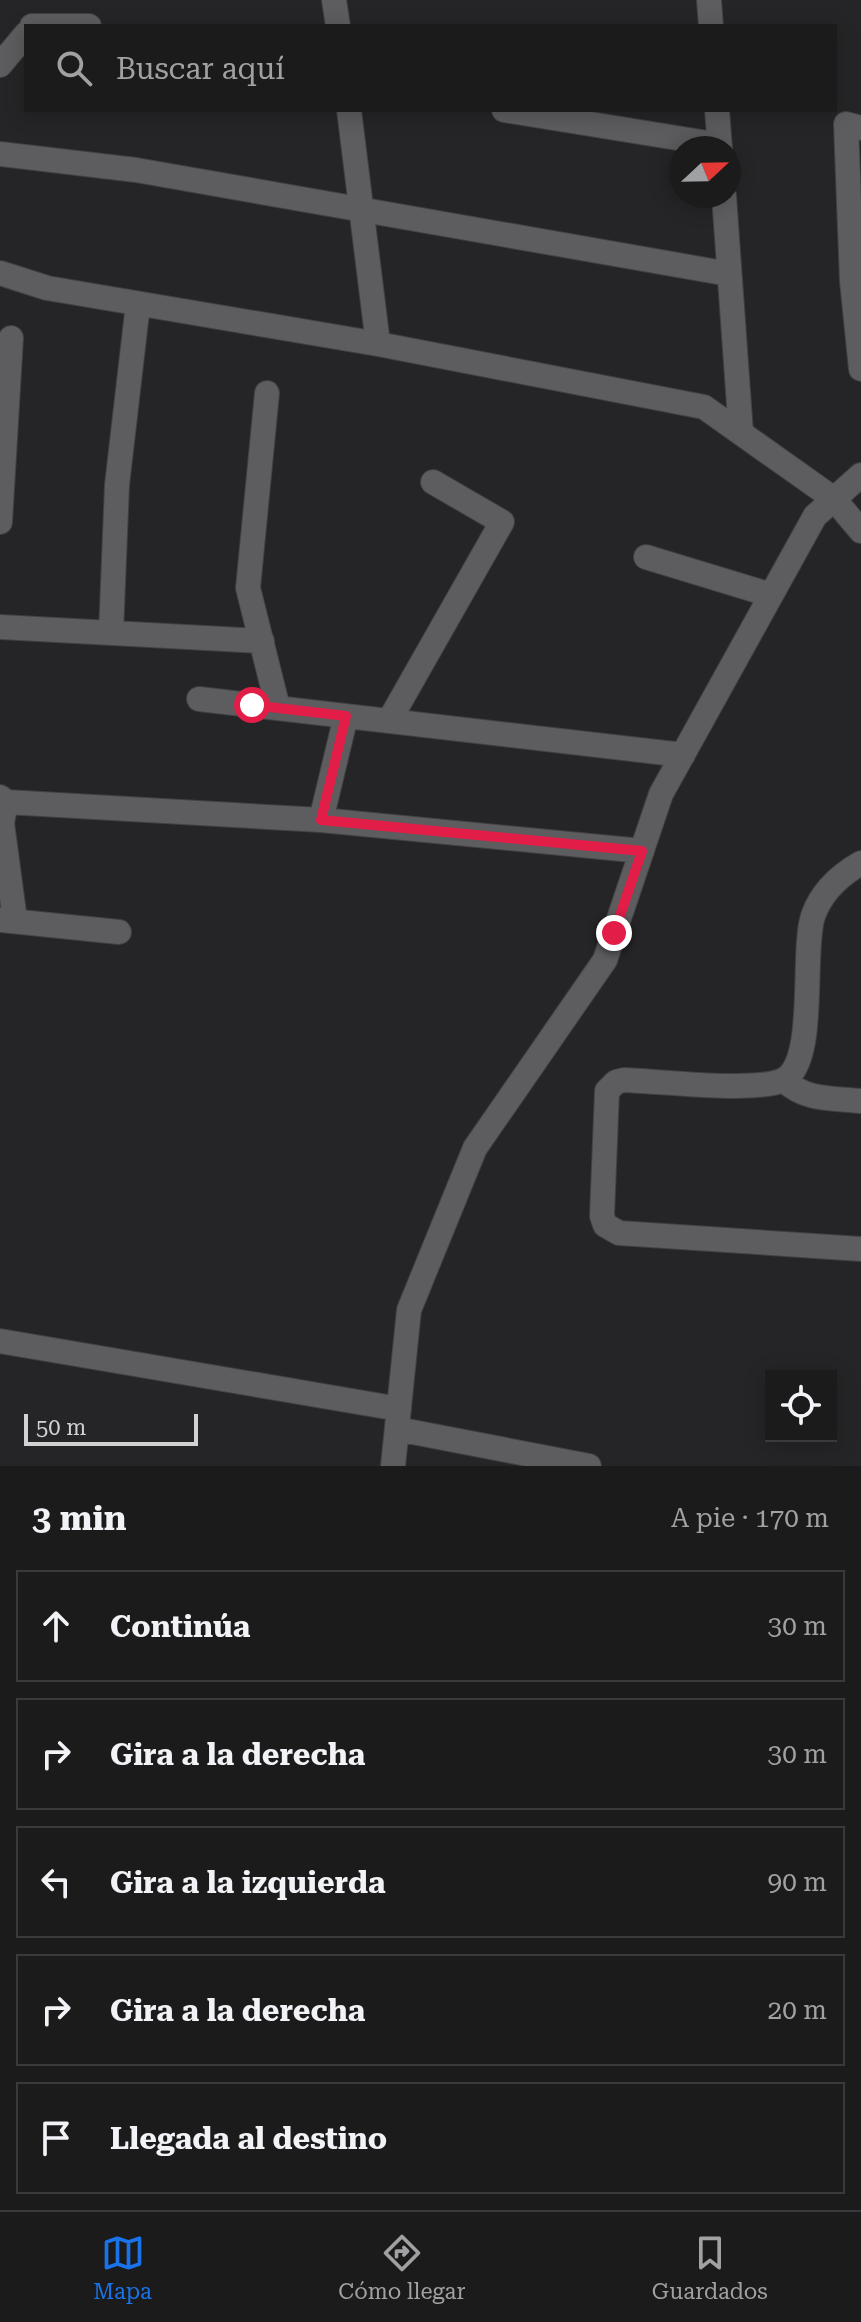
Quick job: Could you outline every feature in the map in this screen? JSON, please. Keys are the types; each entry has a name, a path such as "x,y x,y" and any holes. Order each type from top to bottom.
{"street":[{"path":"334,0 338,24"},
{"path":"709,0 711,24"},
{"path":"0,65 24,36"},
{"path":"349,112 378,344"},
{"path":"516,112 669,138"},
{"path":"717,112 719,136"},
{"path":"861,128 846,124 852,281 861,369"},
{"path":"0,154 136,170 729,274"},
{"path":"725,208 741,433"},
{"path":"0,273 47,288 378,344 704,407 834,499 861,531"},
{"path":"111,633 117,485 138,304"},
{"path":"0,522 11,338"},
{"path":"267,393 248,588 278,708"},
{"path":"393,1466 409,1310 475,1148 605,960 661,794 815,516 861,475"},
{"path":"389,721 502,522 433,482"},
{"path":"834,499 861,504"},
{"path":"646,557 771,595"},
{"path":"0,627 262,641"},
{"path":"199,699 683,755"},
{"path":"321,820 346,716"},
{"path":"119,932 7,920 3,800 321,820 642,851"},
{"path":"861,863 833,884 814,916 803,1048 795,1069 784,1080 753,1085 616,1082 607,1091 602,1216 605,1225 619,1233 861,1249"},
{"path":"784,1080 795,1091 812,1097 861,1101"},
{"path":"0,1341 398,1419 589,1466"}],"route":[{"path":"252,705 346,716 321,820 642,851 614,933"}]}
